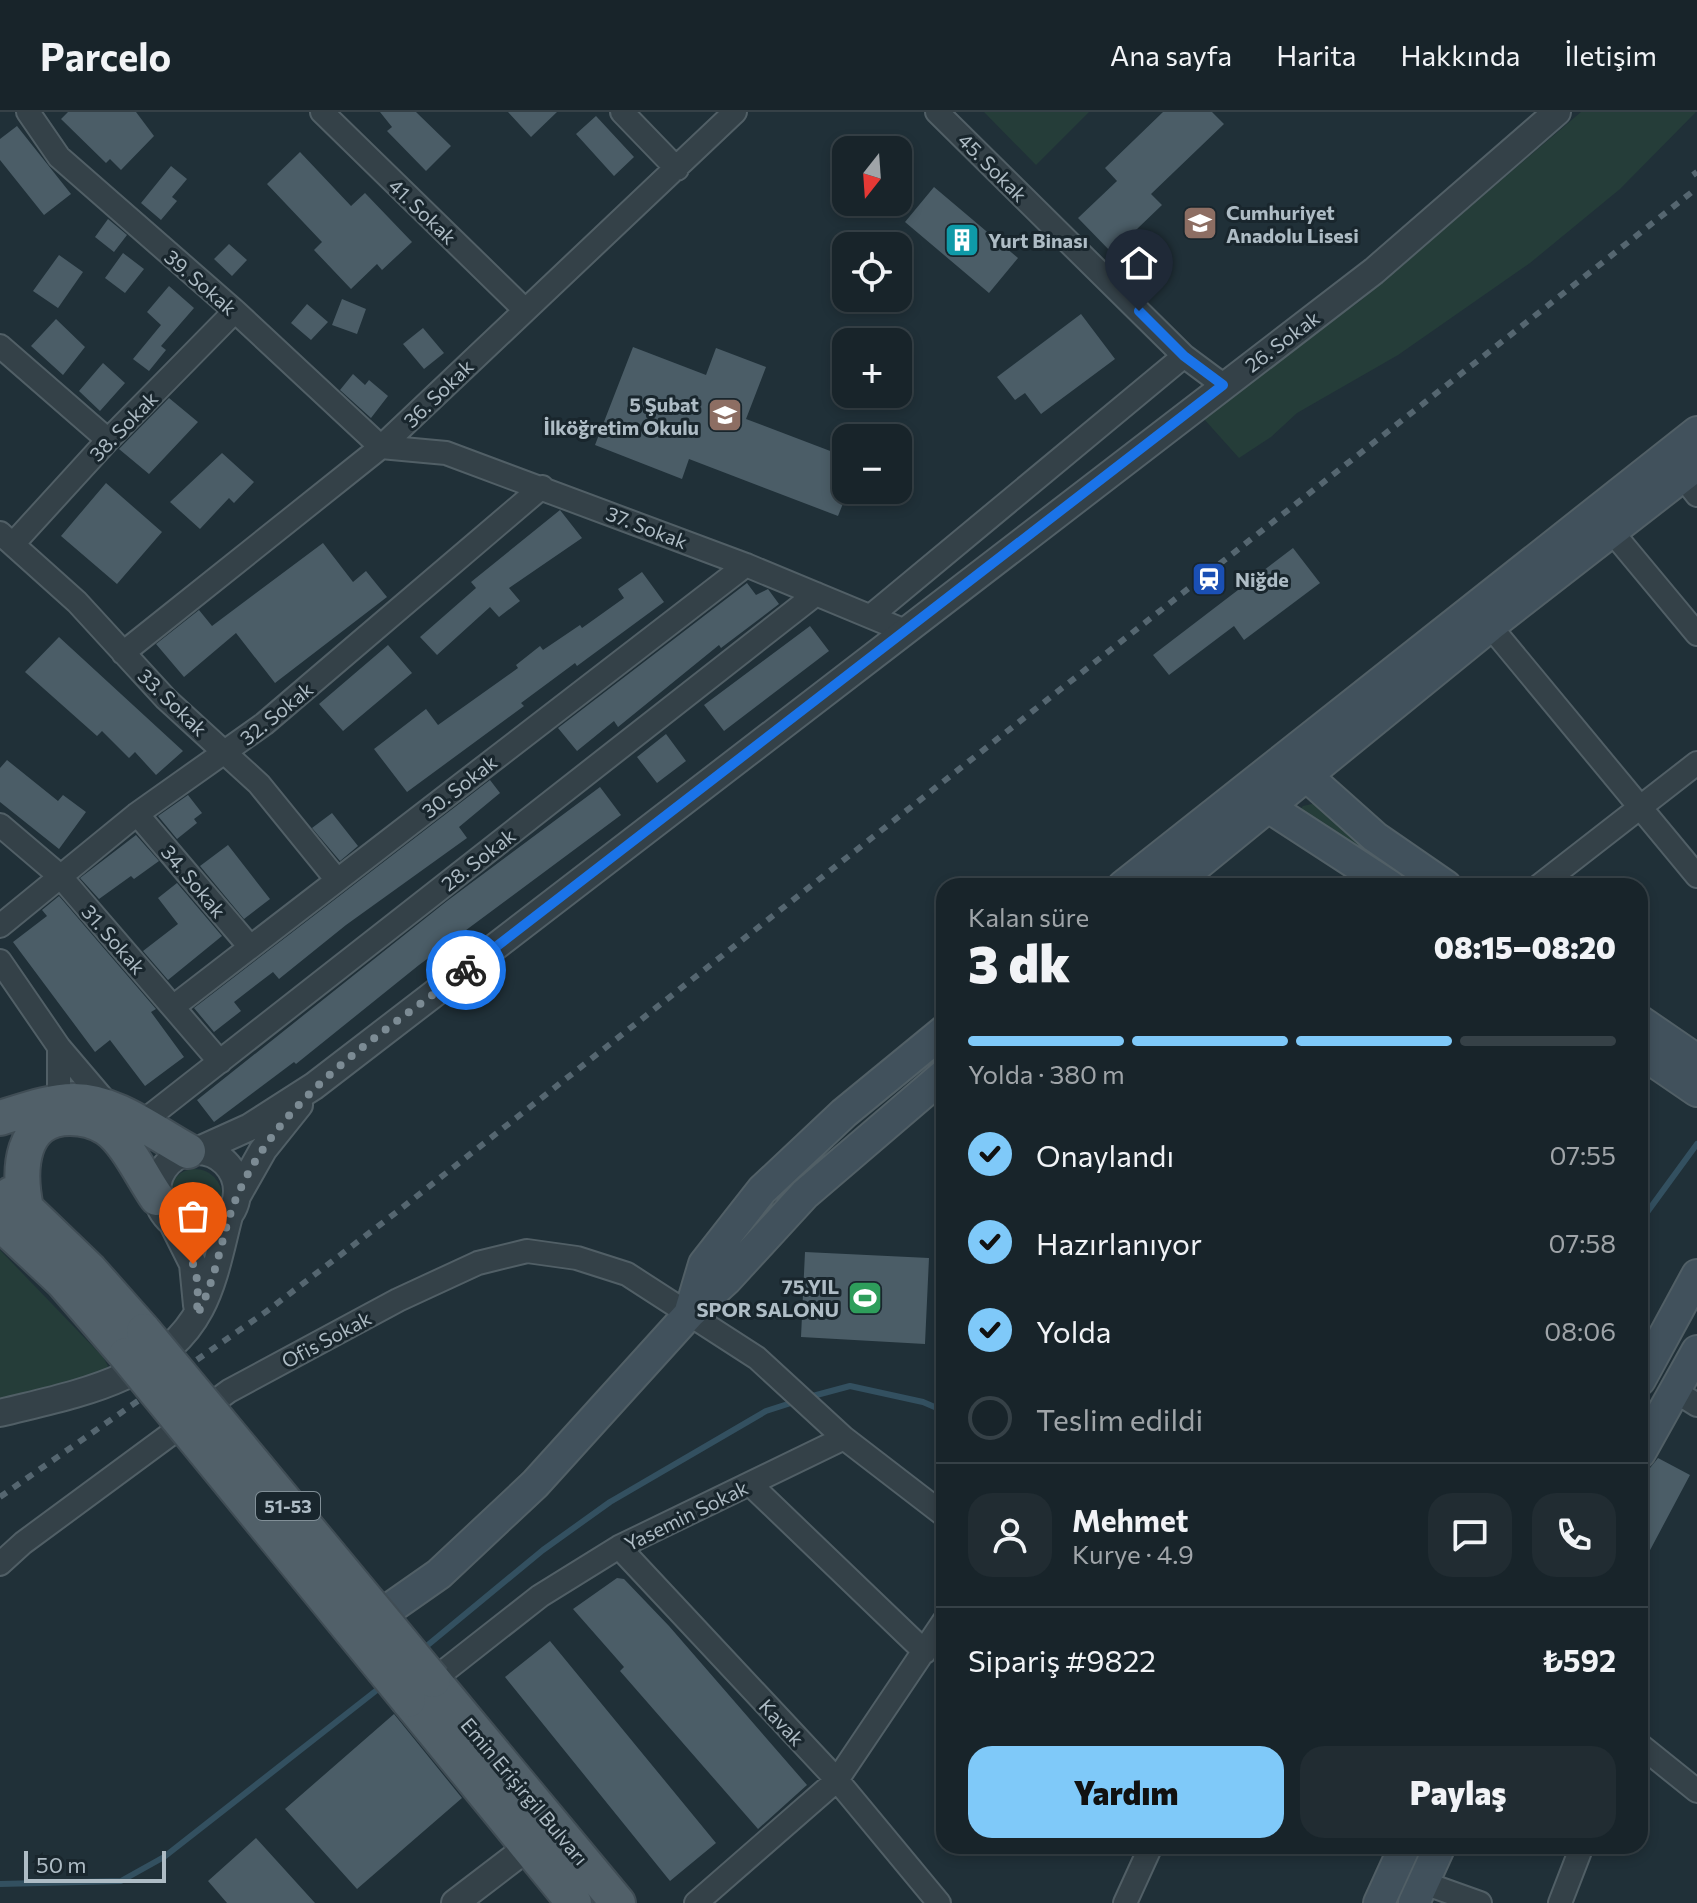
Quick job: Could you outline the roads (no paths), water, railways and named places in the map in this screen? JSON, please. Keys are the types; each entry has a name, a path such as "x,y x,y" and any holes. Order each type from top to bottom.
{"main road":[{"path":"1133,878 1697,432"},
{"path":"1181,878 1490,626 1692,478"},
{"path":"1378,878 1267,806 1261,790 1269,769 1290,761 1307,772 1375,837 1434,878"},
{"path":"1648,1026 1697,1060"},
{"path":"690,1313 704,1264 762,1190 844,1113 936,1038"},
{"path":"1648,1057 1697,1091"},
{"path":"379,1616 439,1574 535,1484 690,1313 726,1280 805,1194 936,1082"},
{"path":"0,1118 59,1102 92,1103 193,1151"},
{"path":"12,1228 25,1148 37,1130 59,1119 85,1119 107,1128 164,1210"},
{"name":"51-53","path":"0,1185 12,1228 90,1270 135,1343 421,1690"},
{"path":"1648,1365 1697,1275"},
{"name":"51-53","path":"135,1343 379,1616 421,1690"},
{"path":"1648,1443 1686,1398 1697,1351"},
{"name":"Emin Erişirgil Bulvarı","path":"421,1690 528,1847 574,1903"},
{"name":"Emin Erişirgil Bulvarı","path":"421,1690 618,1903"},
{"path":"1379,1903 1401,1854"},
{"path":"1419,1893 1436,1854"}],"street":[{"name":"39. Sokak","path":"28,112 59,157 235,311 381,447"},
{"name":"41. Sokak","path":"322,112 525,310"},
{"path":"622,112 677,169"},
{"name":"36. Sokak","path":"123,653 381,447 735,112"},
{"name":"45. Sokak","path":"937,112 1184,356 1223,385"},
{"name":"26. Sokak","path":"193,1151 250,1127 314,1086 1396,253 1557,112"},
{"name":"38. Sokak","path":"7,538 235,311"},
{"path":"0,346 108,440"},
{"path":"872,615 1184,356"},
{"name":"37. Sokak","path":"381,447 446,453 746,565 905,631"},
{"name":"32. Sokak","path":"0,926 137,814 227,752 307,688 542,487"},
{"path":"1613,533 1697,634"},
{"name":"33. Sokak","path":"7,538 77,602 166,699 259,784 337,880"},
{"name":"30. Sokak","path":"173,1007 746,565"},
{"name":"28. Sokak","path":"126,1117 220,1062 816,594"},
{"path":"1490,626 1697,876"},
{"path":"1549,878 1697,763"},
{"name":"34. Sokak","path":"137,814 250,947"},
{"name":"31. Sokak","path":"0,825 60,876 220,1062"},
{"path":"0,961 59,1047 126,1117"},
{"path":"59,1047 59,1102"},
{"name":"26. Sokak","path":"197,1315 211,1281 233,1206 263,1150 314,1086"},
{"path":"0,1413 117,1380 155,1356 197,1315 196,1274 164,1210 157,1181 165,1165 193,1151 210,1152 228,1165 234,1174 233,1206 212,1229 180,1228 164,1210"},
{"name":"Ofis Sokak","path":"0,1564 23,1543 229,1391 398,1300 478,1263 527,1251 577,1258 627,1274 690,1313 780,1377 844,1438"},
{"path":"844,1438 936,1509"},
{"name":"Yasemin Sokak","path":"421,1690 540,1596 619,1547 844,1438"},
{"path":"750,1484 925,1652"},
{"name":"Kavak","path":"619,1547 837,1780 939,1903"},
{"path":"696,1903 837,1780 936,1634"},
{"path":"1648,1751 1697,1791"},
{"path":"455,1903 528,1847"},
{"path":"1125,1903 1147,1854"},
{"path":"1560,1903 1579,1854"},
{"path":"1419,1893 1480,1903"}],"waterway":[{"path":"1648,1211 1697,1144"},
{"path":"809,1397 850,1386 936,1408"},
{"path":"423,1649 543,1550 610,1502 766,1411 794,1402"},
{"path":"0,1884 121,1881 164,1857 382,1686"}],"railway":[{"path":"1693,175 1697,172"},
{"path":"0,1497 267,1311 398,1211 1697,188"}],"place":[{"name":"Cumhuriyet Anadolu Lisesi","path":"1200,223"},
{"name":"Yurt Binası","path":"962,240"},
{"name":"5 Şubat İlköğretim Okulu","path":"725,415"},
{"name":"Niğde","path":"1209,579"},
{"name":"75.YIL SPOR SALONU","path":"865,1298"}]}
